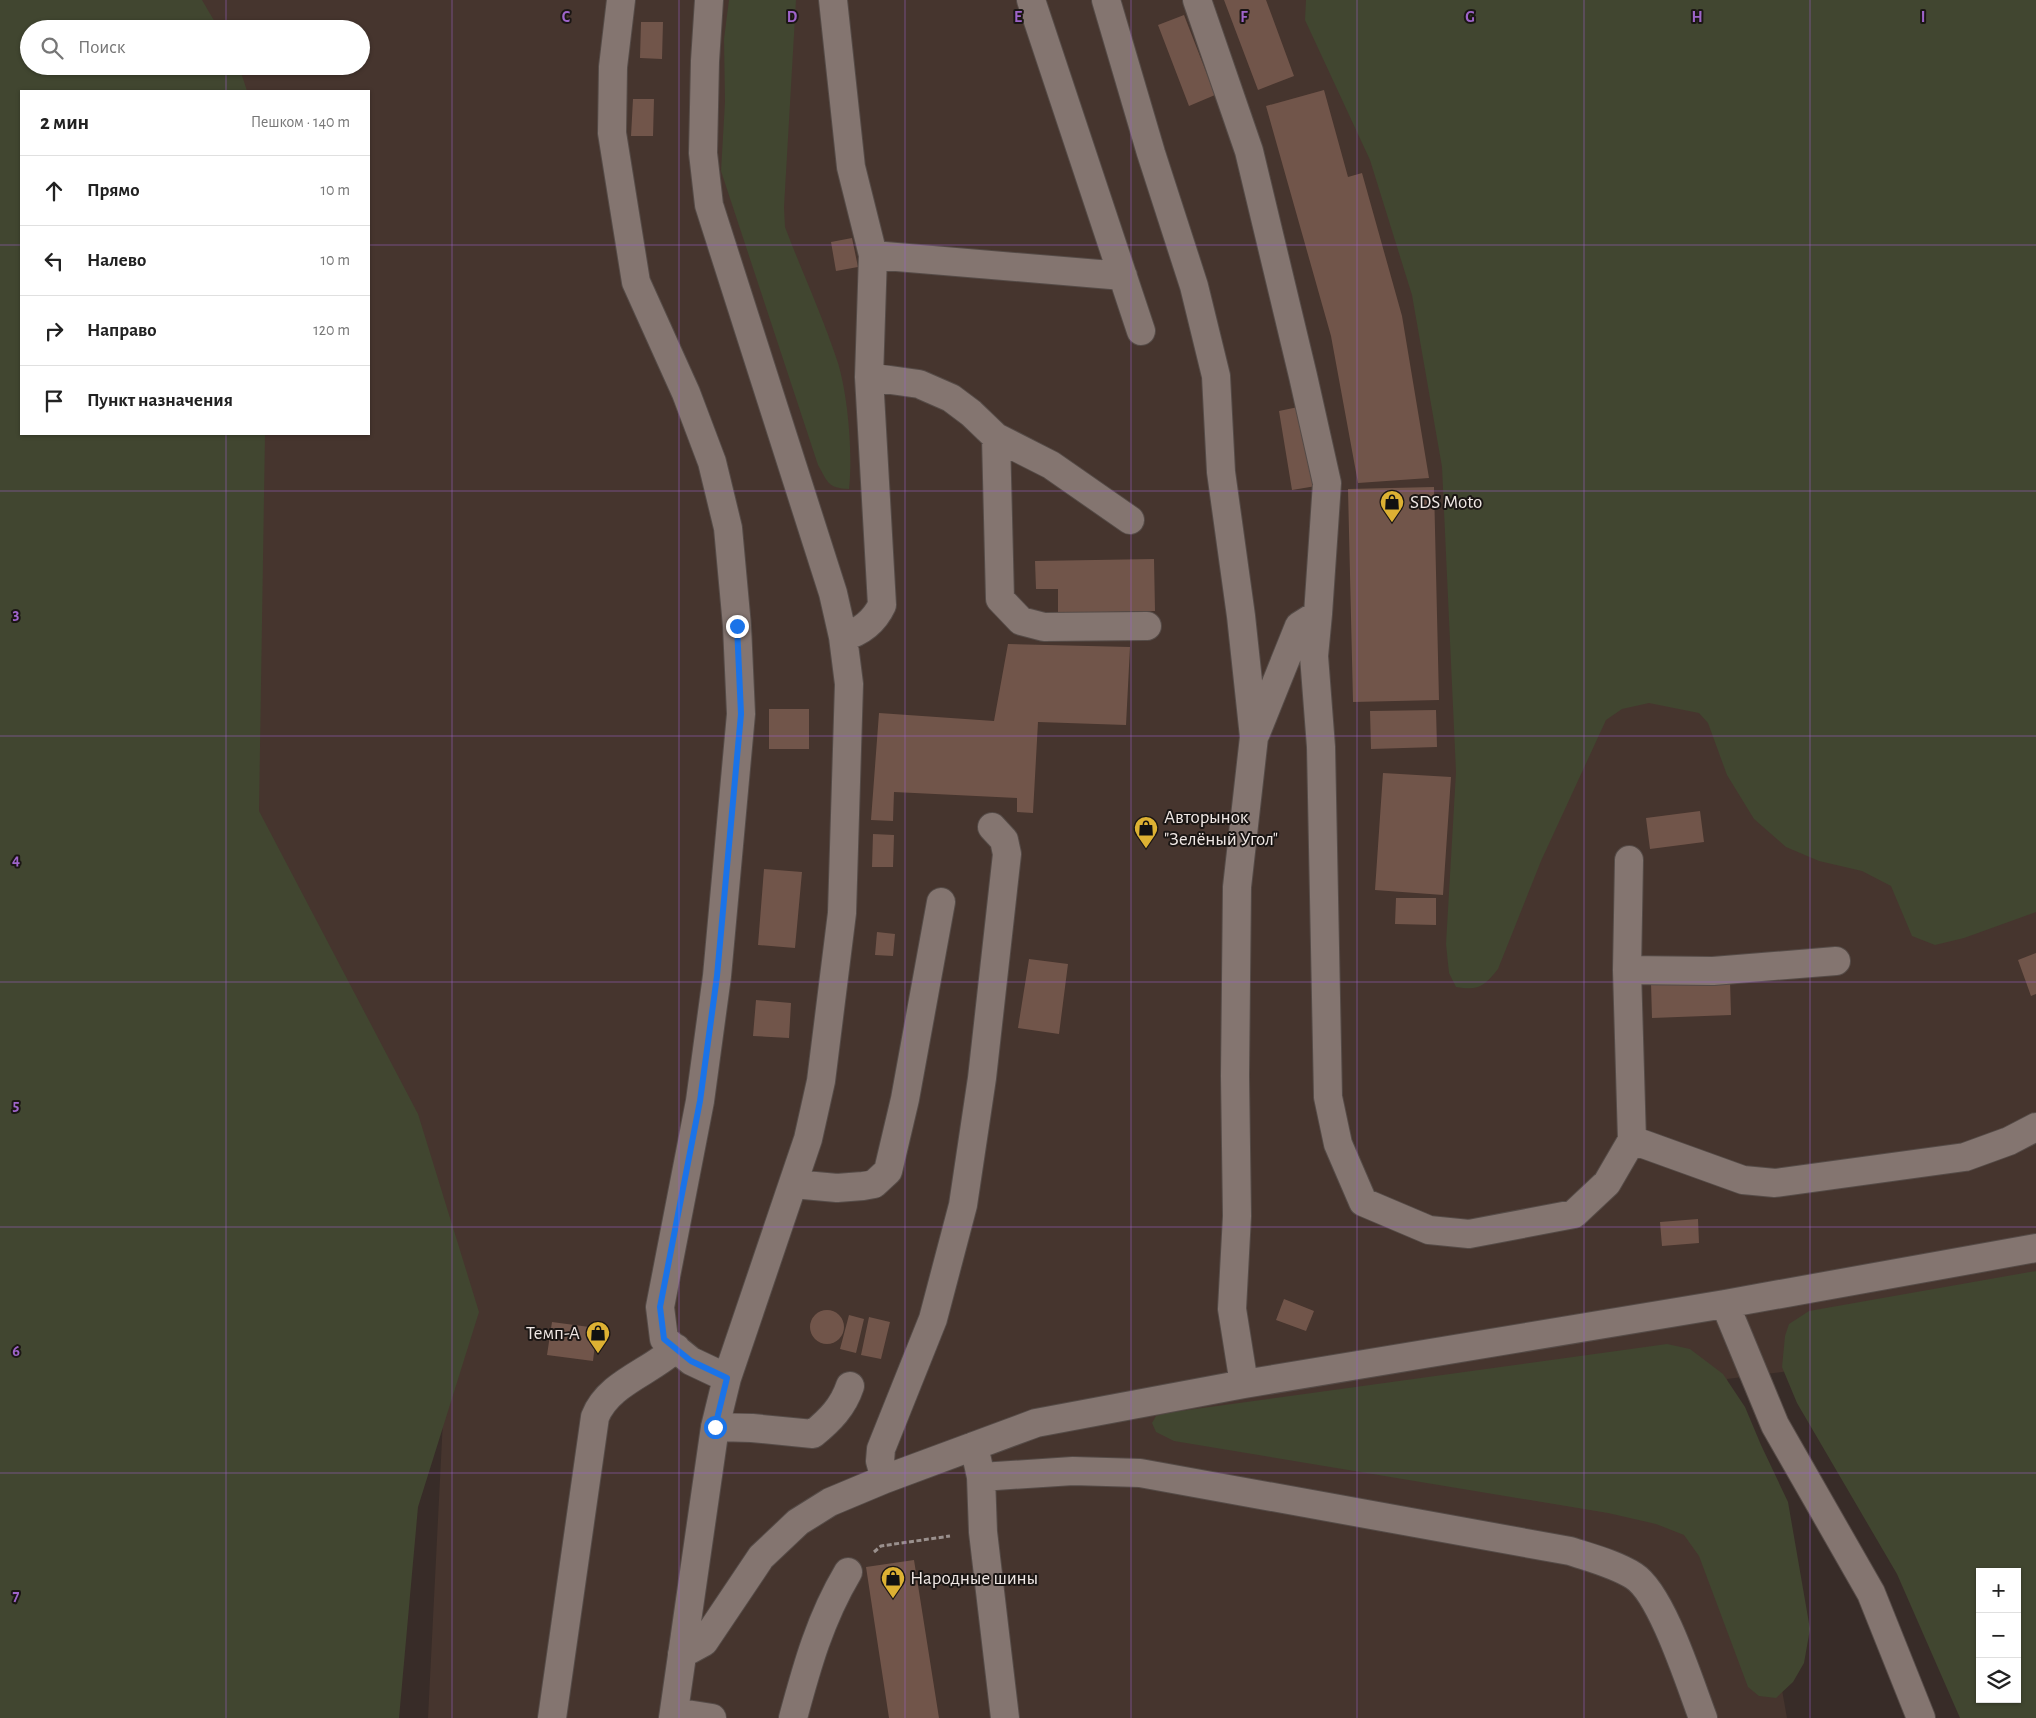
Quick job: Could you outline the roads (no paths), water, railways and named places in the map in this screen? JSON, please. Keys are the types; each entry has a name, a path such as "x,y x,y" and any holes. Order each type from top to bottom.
{"street":[{"path":"621,0 613,67 612,132 636,282 686,393 712,462 728,528 737,626 741,714 717,976 700,1101 660,1307 664,1339 691,1361 727,1378"},
{"path":"709,0 702,153 709,205 833,593 843,637 849,684 842,913 821,1081 808,1139 727,1378 715,1427 682,1654 674,1715 712,1718"},
{"path":"833,0 851,167 873,255 868,377 882,605 877,615 858,633 843,637"},
{"path":"1031,0 1141,331"},
{"path":"1106,0 1151,153 1194,286 1216,376 1221,472 1241,616 1254,737 1238,888 1235,1076 1237,1216 1232,1309 1244,1384"},
{"path":"1197,0 1249,151 1304,376 1327,483 1314,656 1321,747 1328,1097 1338,1144 1363,1202 1429,1230 1469,1234 1574,1214 1608,1183 1632,1140 1626,970 1629,860"},
{"path":"873,255 1123,276"},
{"path":"868,377 919,384 951,398 971,413 996,437 1051,465 1130,520"},
{"path":"996,437 1000,599 1021,621 1044,627 1147,626"},
{"path":"1254,737 1299,626 1318,614"},
{"path":"885,1479 880,1461 881,1450 933,1319 963,1205 982,1078 1007,854 1004,840 992,828"},
{"path":"793,1184 837,1188 863,1186 874,1184 888,1170 906,1099 941,902"},
{"path":"1626,970 1714,971 1836,961"},
{"path":"1632,1140 1743,1180 1775,1183 1965,1157 2008,1141 2036,1127"},
{"path":"682,1654 704,1642 761,1557 798,1522 830,1502 885,1479 1036,1423 1244,1384 1725,1304 2036,1248"},
{"path":"1725,1304 1775,1425 1872,1593 1921,1718"},
{"path":"552,1718 595,1417 600,1405 613,1392 665,1359 676,1348"},
{"path":"715,1427 752,1428 813,1434 830,1420 845,1400 850,1386"},
{"path":"974,1446 981,1477 983,1532 1005,1718"},
{"path":"981,1477 1073,1471 1140,1473 1570,1551 1620,1568 1635,1577 1649,1589 1664,1619 1703,1718"},
{"path":"794,1718 809,1660 832,1599 848,1572"}],"place":[{"name":"SDS Moto","path":"1392,523"},
{"name":"Авторынок \"Зелёный Угол\"","path":"1146,849"},
{"name":"Темп-А","path":"598,1354"},
{"name":"Народные шины","path":"893,1599"}]}
